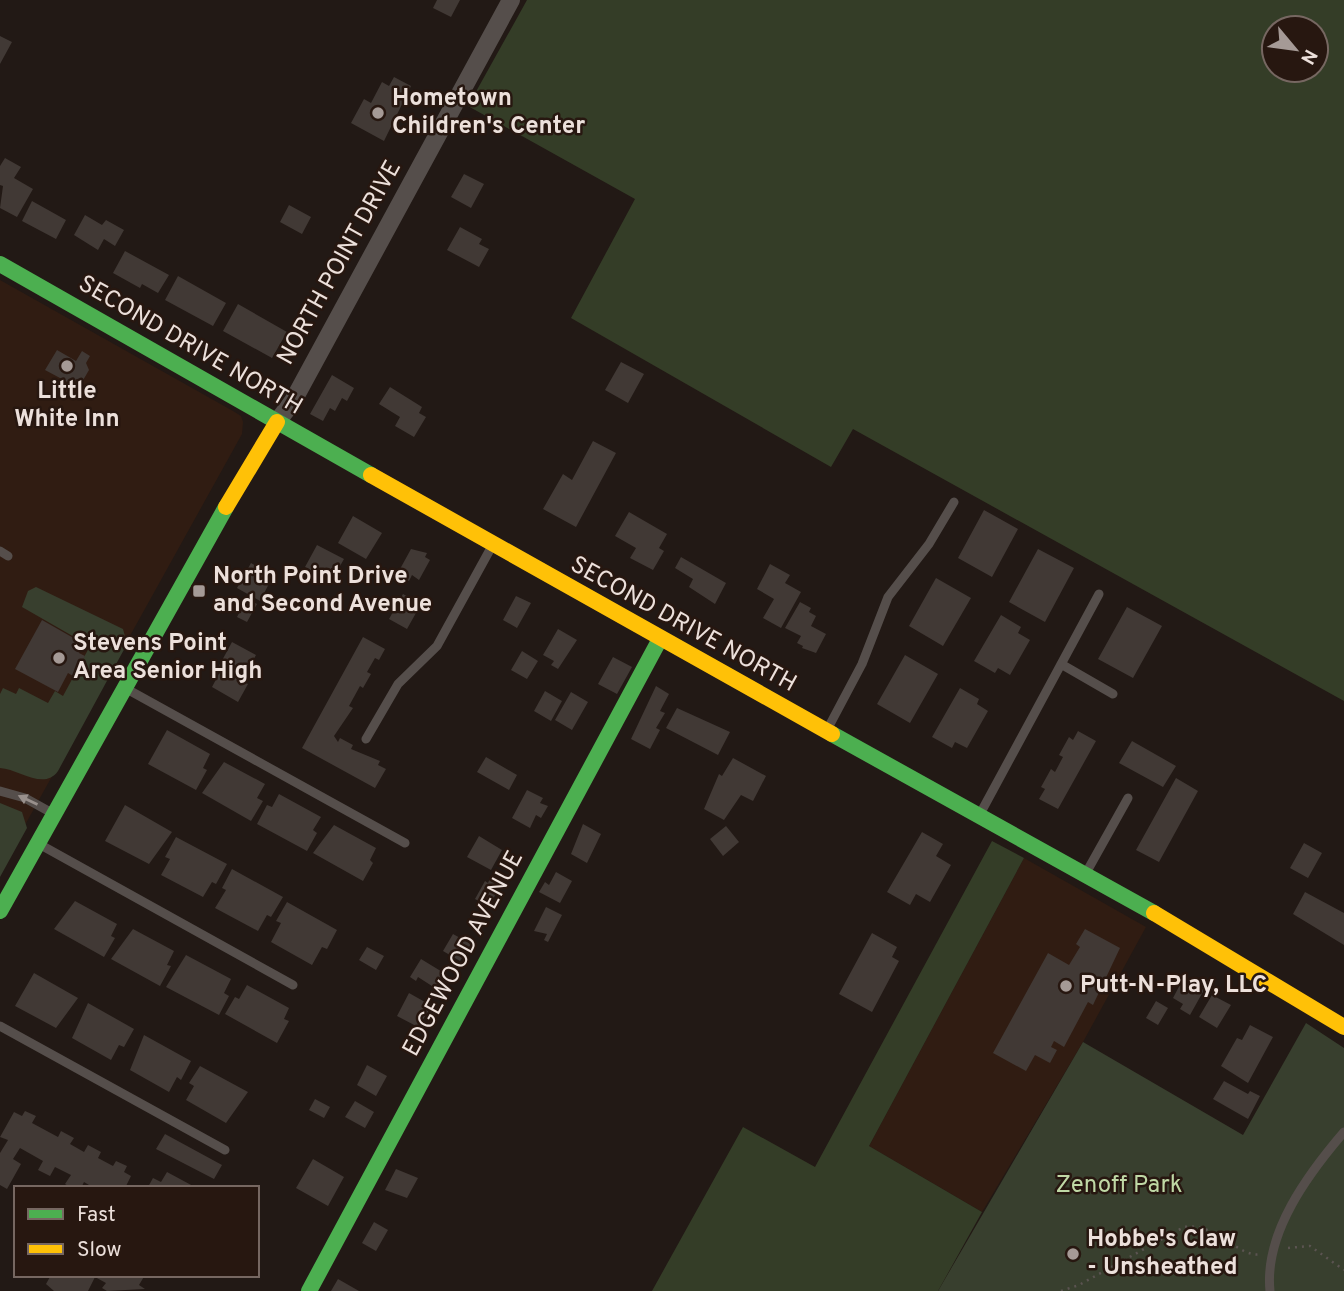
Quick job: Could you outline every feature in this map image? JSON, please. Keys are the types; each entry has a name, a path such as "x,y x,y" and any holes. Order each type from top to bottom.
{"street":[{"name":"NORTH POINT DRIVE","path":"0,911 193,561 293,401 511,0"},
{"name":"SECOND DRIVE NORTH","path":"0,264 660,639 1086,873 1344,1027"},
{"name":"EDGEWOOD AVENUE","path":"309,1291 660,639"}],"lane":[{"path":"826,731 862,664 888,597 929,544 954,502"},
{"path":"366,739 398,684 437,646 493,544"},
{"path":"979,815 1099,594"},
{"path":"1061,664 1113,694"},
{"path":"124,687 405,843"},
{"path":"0,792 25,798 54,814"},
{"path":"1086,873 1128,798"},
{"path":"37,843 293,985"},
{"path":"0,1026 225,1150"},
{"path":"1270,1291 1273,1251 1289,1211 1344,1132"}],"path":[{"path":"1061,1291 1079,1285 1184,1227 1199,1225 1255,1255 1310,1245 1344,1270"}],"shaded area":[{"name":"Stevens Point Area Senior High","path":"0,280 233,411 241,416 243,422 242,434 0,870"},
{"path":"1024,858 1146,927 1083,1042 982,1212 869,1146"}],"green space":[{"path":"527,0 1344,0 1344,701 853,429 831,467 571,318 635,199 468,106"},
{"path":"36,587 123,629 127,644 58,771 46,779 0,768 0,694 3,688 16,694 19,688 48,703 55,691 63,696 90,646 22,607 28,591"},
{"path":"0,803 22,812 27,828 0,877"},
{"path":"992,841 1024,858 869,1146 982,1212 938,1291 652,1291 743,1127 815,1167"},
{"name":"Zenoff Park","path":"1306,1023 1344,1048 1344,1291 938,1291 1083,1042 1243,1135"}],"building":[{"path":"437,0 460,0 451,17 433,8"},
{"path":"0,36 12,42 0,64"},
{"name":"Hometown Children's Center","path":"394,77 411,86 384,141 351,123 364,99 371,103 382,82 389,86"},
{"path":"5,158 21,167 14,178 33,189 17,217 0,208 3,186 0,185 0,166"},
{"path":"464,174 484,184 471,208 451,197"},
{"path":"32,201 66,220 56,239 22,221"},
{"path":"289,205 311,217 302,234 280,222"},
{"path":"85,215 102,225 106,220 124,230 115,246 104,239 98,250 74,235"},
{"path":"460,227 482,239 479,244 489,249 479,267 447,250"},
{"path":"125,251 169,275 158,293 142,284 140,288 113,273"},
{"path":"178,276 226,303 213,326 165,300"},
{"path":"238,304 287,332 272,358 223,331"},
{"name":"Little White Inn","path":"57,350 76,361 82,351 90,356 86,363 89,370 82,382 76,379 73,385 45,370"},
{"path":"621,362 644,374 628,403 605,390"},
{"path":"332,375 354,388 347,401 342,398 335,411 330,408 323,421 310,414"},
{"path":"390,387 422,407 419,413 426,417 414,437 395,426 400,417 379,404"},
{"path":"593,441 616,453 576,527 543,509 563,474 572,480"},
{"path":"984,510 1018,529 992,577 958,558"},
{"path":"629,512 667,534 659,548 664,551 653,570 630,558 636,548 615,536"},
{"path":"353,516 382,533 366,559 338,543"},
{"path":"317,545 344,559 331,582 305,567"},
{"path":"411,549 427,553 425,557 430,560 419,580 412,575 409,581 401,576 404,571 400,569"},
{"path":"1038,549 1074,568 1045,622 1009,602"},
{"path":"681,557 726,583 715,604 689,587 693,579 675,568"},
{"path":"251,563 273,576 260,601 237,588"},
{"path":"770,564 790,575 785,583 801,592 781,628 763,618 774,599 757,589"},
{"path":"936,578 971,598 943,646 909,626"},
{"path":"403,594 421,604 407,629 389,619"},
{"path":"516,596 531,603 517,628 503,620"},
{"path":"247,598 257,604 247,622 237,617"},
{"path":"800,602 811,608 809,612 816,616 811,626 826,634 816,653 802,648 803,646 797,643 801,636 785,628"},
{"path":"1127,607 1162,626 1133,678 1098,659"},
{"path":"1001,615 1021,627 1018,633 1030,640 1010,675 998,668 995,673 974,661"},
{"path":"42,620 84,644 79,653 85,656 73,676 68,673 58,692 15,669"},
{"path":"558,629 577,640 558,669 551,665 554,661 543,655"},
{"path":"363,637 385,649 379,660 375,658 367,672 371,674 363,688 360,686 349,706 353,708 334,736 338,742 340,738 353,745 351,749 380,761 378,765 386,769 375,788 302,748"},
{"path":"232,642 256,655 242,681 248,684 238,702 212,687 222,668 219,666"},
{"path":"522,651 538,661 527,679 511,670"},
{"path":"905,655 938,674 910,723 877,704"},
{"path":"613,657 632,667 617,694 598,684"},
{"path":"656,686 669,694 660,711 665,713 656,728 660,730 650,749 631,739"},
{"path":"960,688 979,699 977,704 988,711 967,748 955,742 952,748 932,737"},
{"path":"545,691 562,701 551,721 534,711"},
{"path":"571,692 588,702 572,730 555,720"},
{"path":"677,708 730,732 718,755 666,728"},
{"path":"167,730 210,754 203,768 207,770 196,790 148,764"},
{"path":"1078,731 1096,741 1058,809 1039,799 1045,789 1041,787 1051,769 1055,772 1063,757 1059,755 1069,737 1073,740"},
{"path":"1132,741 1176,766 1163,787 1119,763"},
{"path":"486,757 517,775 509,790 477,772"},
{"path":"733,758 766,776 753,801 741,795 724,820 704,809 719,774 722,776"},
{"path":"224,762 265,784 257,798 263,801 251,821 202,793"},
{"path":"1176,778 1198,791 1159,862 1136,850"},
{"path":"527,790 543,798 540,803 548,806 541,818 536,815 530,828 512,818"},
{"path":"279,794 321,817 313,830 317,833 307,851 257,824 267,805 272,807"},
{"path":"125,805 172,832 149,864 105,841"},
{"path":"583,824 601,834 587,863 571,854"},
{"path":"334,825 376,848 370,860 373,863 363,881 313,853"},
{"path":"726,826 739,842 723,856 710,839"},
{"path":"922,832 943,844 936,856 951,865 930,902 916,894 910,905 887,892"},
{"path":"479,836 502,850 491,870 467,857"},
{"path":"176,837 227,864 216,884 212,882 203,897 161,875 170,859 165,857"},
{"path":"1304,843 1322,853 1308,878 1290,868"},
{"path":"232,869 283,897 271,917 267,915 258,931 215,908 226,890 222,888"},
{"path":"556,872 572,881 560,903 539,892 545,882 549,885"},
{"path":"491,876 501,881 490,907 475,899"},
{"path":"1305,892 1344,913 1344,945 1293,914"},
{"path":"75,901 117,924 111,936 115,938 104,957 54,929"},
{"path":"287,902 337,930 327,949 322,947 312,965 271,942 281,923 276,921"},
{"path":"546,907 562,915 548,942 544,940 547,934 534,931"},
{"path":"133,929 174,951 167,965 171,966 160,986 111,959"},
{"name":"Putt-N-Play, LLC","path":"1085,929 1120,948 1093,1005 1088,1002 1064,1047 1054,1041 1051,1047 1057,1050 1050,1063 1035,1055 1026,1071 993,1053 1048,953 1069,965 1080,947 1076,944"},
{"path":"872,933 897,947 892,957 899,961 872,1012 839,994"},
{"path":"453,934 471,944 460,961 443,951"},
{"path":"367,947 384,956 376,970 359,960"},
{"path":"186,955 231,979 224,993 229,996 219,1015 166,987"},
{"path":"421,959 444,973 435,988 418,977 416,981 410,977"},
{"path":"34,973 78,998 56,1028 15,1006"},
{"path":"1183,979 1204,990 1190,1015 1180,1009 1183,1004 1173,998"},
{"path":"247,985 289,1008 284,1019 289,1021 277,1043 225,1014 235,997 239,999"},
{"path":"409,993 432,1006 418,1027 397,1016"},
{"path":"1212,995 1231,1005 1217,1028 1199,1017"},
{"path":"1156,1001 1168,1008 1158,1025 1146,1018"},
{"path":"88,1003 134,1029 124,1047 119,1045 111,1060 72,1038"},
{"path":"1250,1025 1273,1037 1248,1083 1221,1066 1237,1038 1242,1040"},
{"path":"144,1035 191,1061 181,1080 177,1077 169,1092 130,1070"},
{"path":"367,1065 387,1076 376,1096 357,1085"},
{"path":"200,1066 248,1092 226,1123 186,1100 194,1086 189,1083"},
{"path":"1224,1081 1248,1094 1250,1091 1260,1096 1248,1119 1213,1099"},
{"path":"315,1099 330,1107 324,1118 309,1110"},
{"path":"355,1101 374,1112 365,1128 345,1117"},
{"path":"25,1111 36,1116 32,1123 58,1137 61,1131 74,1138 70,1144 84,1152 88,1145 101,1152 98,1158 113,1166 116,1161 127,1166 124,1172 131,1176 126,1186 91,1186 84,1182 82,1186 68,1186 65,1184 71,1175 55,1167 50,1176 38,1170 43,1161 20,1148 13,1159 21,1164 7,1189 0,1185 0,1153 8,1140 0,1137 14,1112 22,1116"},
{"path":"165,1134 222,1165 214,1179 156,1149"},
{"path":"313,1159 344,1177 328,1206 296,1188"},
{"path":"396,1169 418,1178 407,1198 385,1190"},
{"path":"167,1172 193,1186 149,1186 153,1178 161,1182"},
{"path":"374,1222 388,1230 376,1251 362,1243"},
{"path":"50,1277 95,1277 88,1291 54,1291 46,1284"},
{"path":"95,1277 144,1277 139,1285 145,1289 107,1291 102,1288 106,1283"},
{"path":"338,1279 359,1291 331,1291"}],"traffic: fast":[{"path":"0,264 371,475"},
{"path":"0,911 226,507"},
{"path":"309,1291 660,639"},
{"path":"832,734 1154,913"}],"traffic: slow":[{"path":"226,507 277,422"},
{"path":"371,475 832,734"},
{"path":"1154,913 1344,1027"}],"place":[{"name":"Hometown Children's Center","path":"378,113"},
{"name":"Little White Inn","path":"67,366"},
{"name":"North Point Drive and Second Avenue","path":"199,591"},
{"name":"Stevens Point Area Senior High","path":"59,658"},
{"name":"Putt-N-Play, LLC","path":"1066,986"},
{"name":"Hobbe's Claw - Unsheathed","path":"1073,1254"}]}
